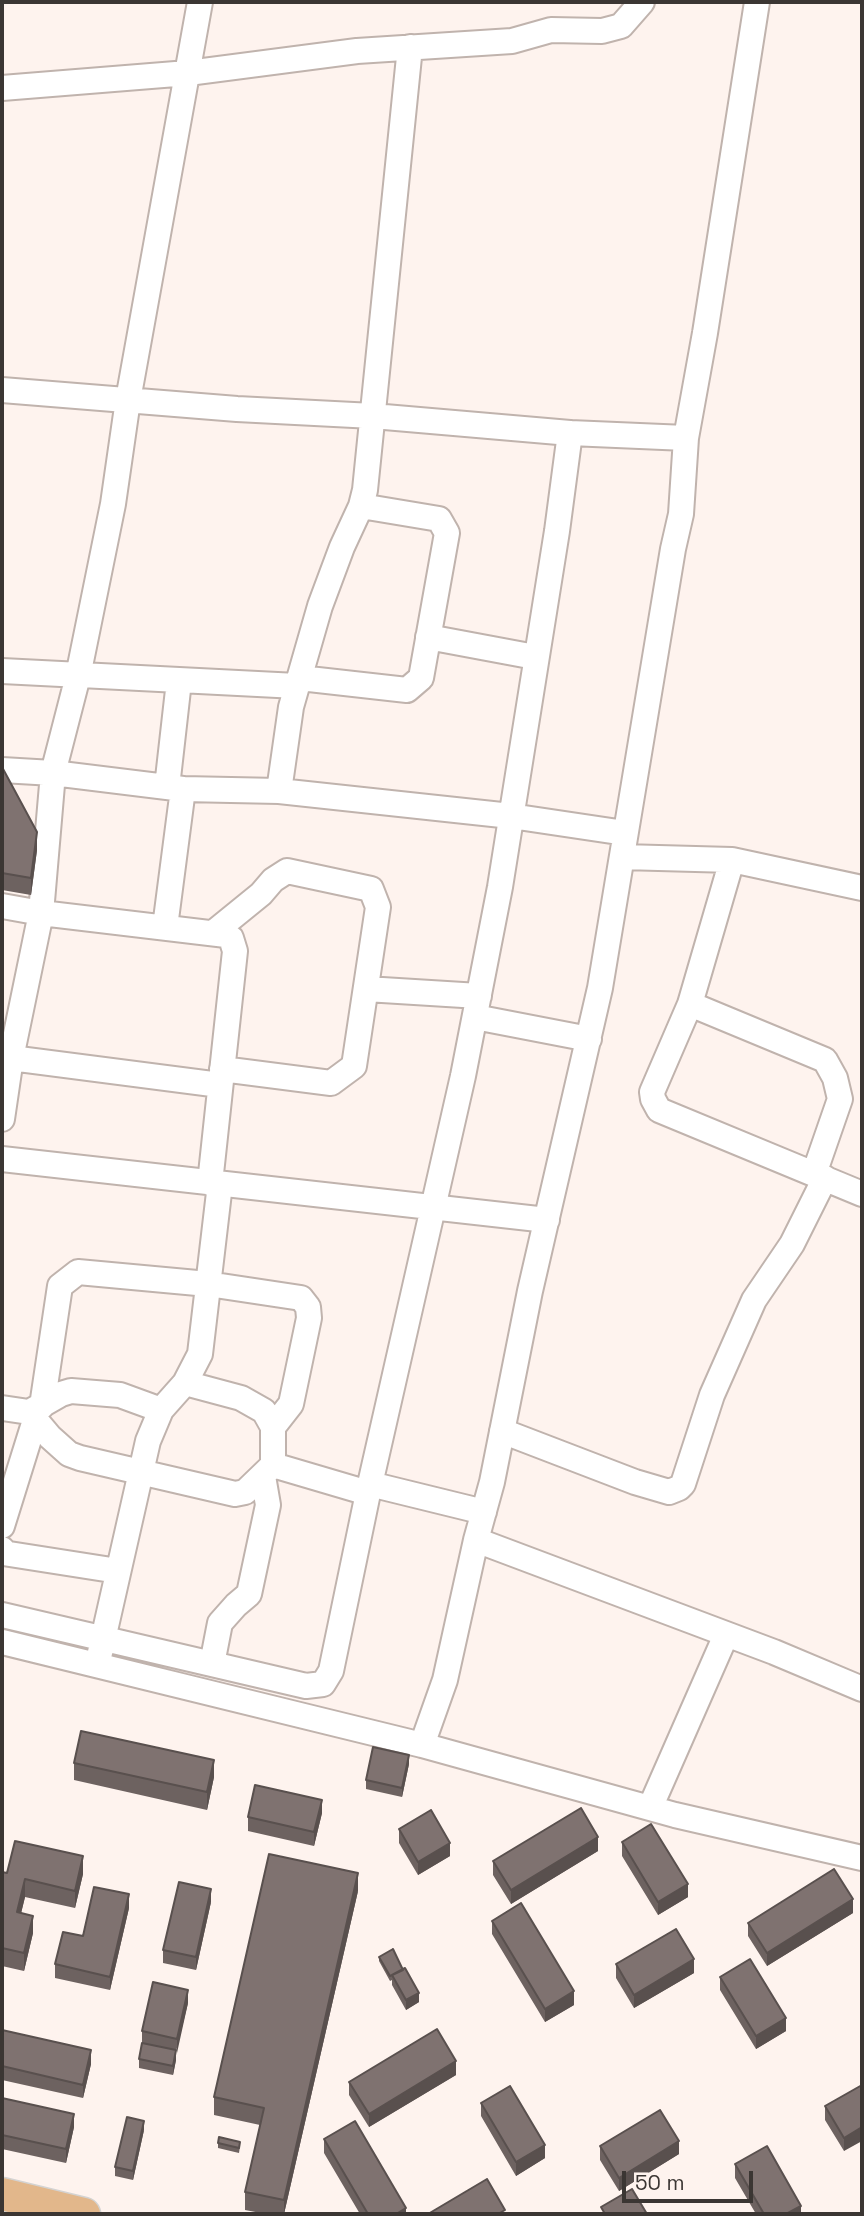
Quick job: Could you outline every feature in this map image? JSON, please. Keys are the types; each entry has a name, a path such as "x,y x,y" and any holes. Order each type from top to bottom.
{"main road":[{"path":"2,2194 84,2214"}],"street":[{"path":"2,1119 9,1051 41,913 53,773 78,676 113,504 128,400 200,2"},
{"path":"2,88 188,73 332,54 512,41 551,30 602,31 614,29 627,21 642,2"},
{"path":"422,1745 445,1680 484,1512 609,937 681,514 686,438 757,2"},
{"path":"279,791 291,707 298,682 320,606 361,506 373,416 410,47"},
{"path":"2,390 570,433 686,438"},
{"path":"2,1642 212,1664 306,1686 323,1684 331,1671 369,1488 477,1007 500,887 570,433"},
{"path":"2,671 179,681 298,682 407,690 421,678 447,533 439,519 361,506"},
{"path":"428,637 535,657"},
{"path":"165,927 179,681"},
{"path":"2,770 53,773 175,788 279,791 511,816 625,833"},
{"path":"622,857 732,860 862,888"},
{"path":"732,860 690,1004 652,1092 655,1104 659,1110 862,1194"},
{"path":"9,1051 221,1077 331,1083 355,1066 378,906 371,889 286,871 213,933"},
{"path":"2,906 41,913 226,934 231,938 235,951 221,1077 208,1284 200,1354 185,1383 162,1410 148,1441 100,1652"},
{"path":"366,989 477,1007 589,1038"},
{"path":"502,1430 635,1482 669,1492 679,1488 683,1484 712,1395 754,1300 792,1244 820,1176 840,1099 835,1078 825,1060 690,1004"},
{"path":"2,1159 547,1220"},
{"path":"2,1526 35,1413 60,1286 78,1272 208,1284 301,1298 308,1307 309,1318 291,1404 273,1427 268,1471 268,1505 248,1594 220,1623 212,1664"},
{"path":"185,1383 240,1398 264,1411 273,1427"},
{"path":"2,1408 35,1413 61,1394 71,1391 120,1395 162,1410"},
{"path":"35,1413 41,1429 69,1454 235,1494 245,1492 268,1471"},
{"path":"268,1471 369,1488 484,1512"},
{"path":"476,1540 774,1651 862,1689"},
{"path":"2,1549 3,1553 118,1571"},
{"path":"2,1615 100,1652 422,1745 650,1808 862,1858"},
{"path":"650,1808 726,1635"}],"building":[{"path":"2,767 37,832 31,878 2,873"},
{"path":"81,1731 214,1760 207,1792 74,1763"},
{"path":"373,1747 409,1755 402,1788 366,1780"},
{"path":"255,1785 322,1800 314,1832 248,1817"},
{"path":"581,1808 598,1837 511,1890 493,1861"},
{"path":"431,1810 450,1843 418,1862 399,1829"},
{"path":"651,1824 688,1884 658,1902 622,1842"},
{"path":"15,1841 83,1856 75,1891 25,1879 17,1912 33,1916 24,1953 2,1948 2,1872 7,1873"},
{"path":"269,1854 358,1873 284,2200 245,2192 264,2108 214,2097"},
{"path":"834,1869 853,1899 767,1953 748,1923"},
{"path":"179,1882 211,1889 196,1957 163,1950"},
{"path":"94,1887 129,1894 110,1977 55,1964 63,1932 83,1936"},
{"path":"521,1903 574,1991 545,2009 492,1921"},
{"path":"676,1929 694,1959 634,1995 616,1964"},
{"path":"393,1949 403,1970 390,1976 379,1957"},
{"path":"750,1959 786,2018 756,2036 720,1977"},
{"path":"405,1968 419,1993 406,2000 392,1975"},
{"path":"153,1982 188,1990 177,2039 142,2031"},
{"path":"437,2029 456,2061 369,2114 349,2082"},
{"path":"2,2030 91,2050 83,2085 2,2066"},
{"path":"142,2043 176,2050 173,2066 139,2059"},
{"path":"862,2085 862,2127 844,2138 825,2106"},
{"path":"510,2086 545,2145 516,2162 481,2103"},
{"path":"2,2098 74,2114 66,2149 2,2135"},
{"path":"660,2110 679,2141 619,2178 600,2146"},
{"path":"127,2117 144,2121 133,2171 115,2167"},
{"path":"355,2121 406,2208 396,2214 368,2214 324,2139"},
{"path":"219,2137 240,2142 239,2148 218,2143"},
{"path":"767,2146 801,2206 786,2214 764,2214 735,2164"},
{"path":"487,2179 505,2210 498,2214 428,2214"},
{"path":"632,2189 647,2214 605,2214 601,2207"}]}
